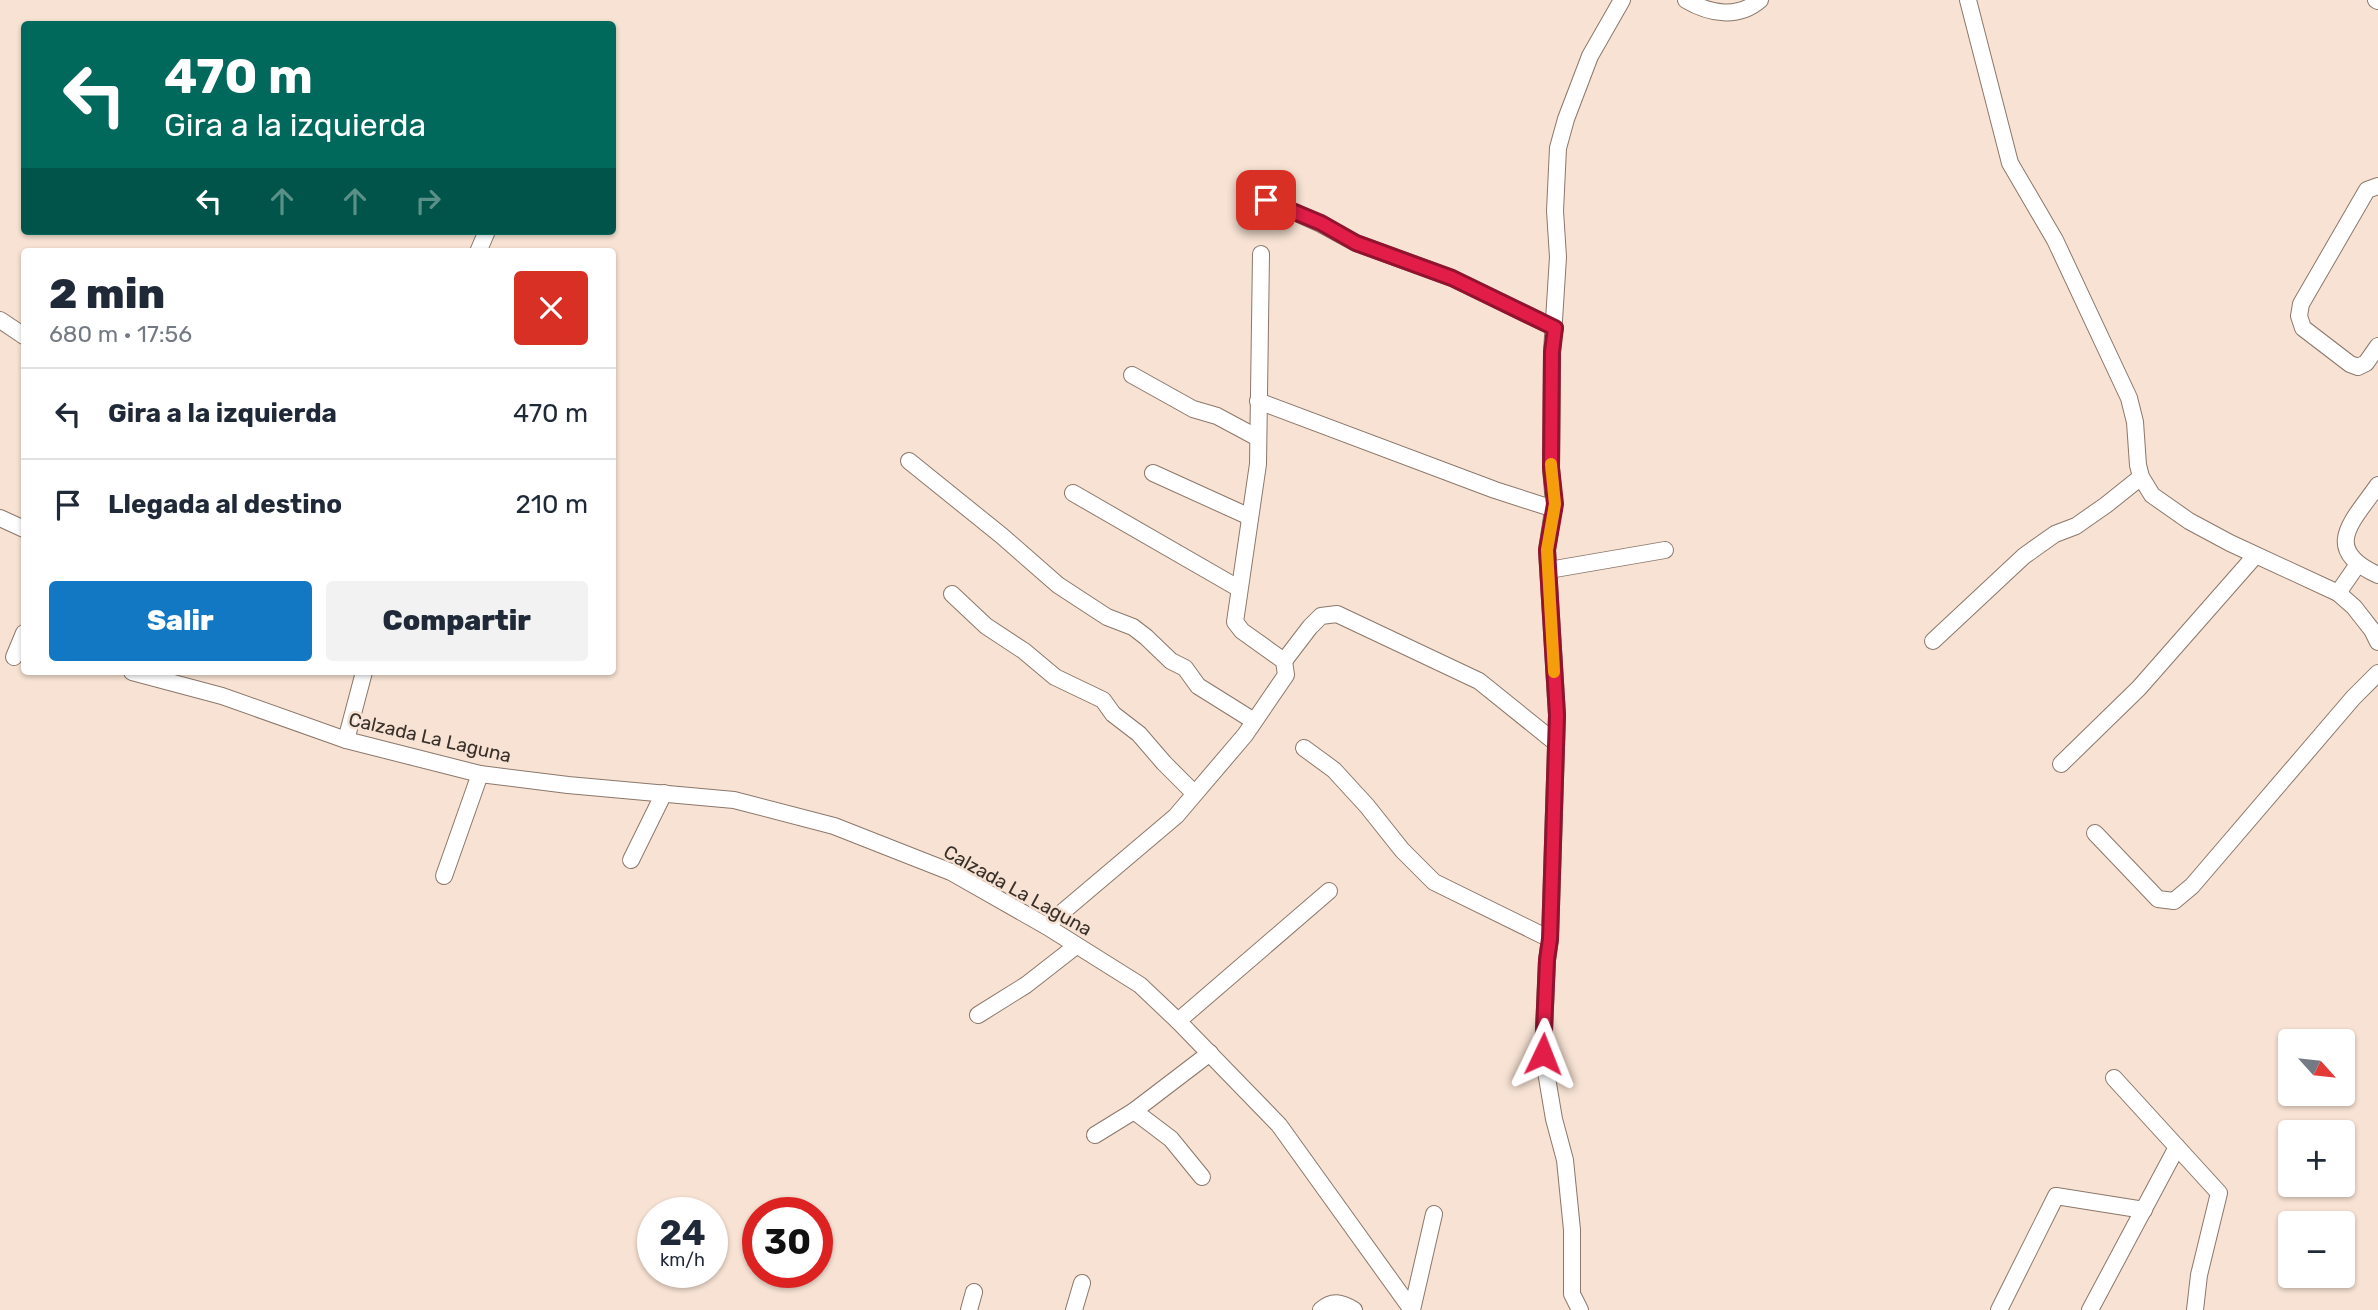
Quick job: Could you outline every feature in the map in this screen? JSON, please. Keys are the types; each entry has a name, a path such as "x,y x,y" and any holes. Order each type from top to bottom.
{"street":[{"path":"1580,1310 1572,1294 1572,1230 1565,1160 1554,1119 1543,1054 1550,939 1556,743 1547,550 1554,509 1551,468 1552,352 1558,257 1555,211 1558,148 1566,119 1590,56 1622,0"},
{"path":"1686,0 1703,10 1730,13 1753,7 1760,0"},
{"path":"1968,0 2010,163 2055,240 2129,398 2135,422 2140,477 2152,495 2189,521 2255,556 2338,593 2354,607 2378,642"},
{"path":"2378,186 2367,190 2301,304 2299,316 2303,328 2350,364 2358,367 2366,363 2378,346"},
{"path":"1266,200 1321,223 1356,243 1452,278 1555,328"},
{"path":"1261,254 1258,464 1235,622 1242,631 1284,662"},
{"path":"0,320 21,334"},
{"path":"1132,375 1193,409 1217,416 1258,438"},
{"path":"1258,401 1495,490 1554,509"},
{"path":"909,461 1058,585 1107,617 1139,632 1171,661 1185,668 1198,686 1254,721"},
{"path":"1153,473 1250,517"},
{"path":"1933,641 2024,556 2055,534 2076,526 2140,477"},
{"path":"2378,485 2344,540 2347,551 2358,564 2378,575"},
{"path":"1073,493 1238,588"},
{"path":"0,518 21,528"},
{"path":"1549,570 1665,550"},
{"path":"2061,764 2139,688 2255,556"},
{"path":"2338,593 2358,564"},
{"path":"952,594 986,626 1024,651 1055,677 1103,700 1113,714 1139,734 1194,793"},
{"path":"1046,926 1176,816 1245,734 1286,675 1284,662 1310,626 1321,616 1337,614 1479,681 1556,743"},
{"path":"13,656 21,639"},
{"path":"2095,833 2158,899 2174,901 2192,886 2353,698 2378,673"},
{"name":"Calzada La Laguna","path":"144,675 222,695 346,740 480,774 734,800 834,826 951,872 1046,926 1140,985 1178,1021 1279,1125 1412,1310"},
{"path":"346,740 363,675"},
{"path":"1304,748 1334,771 1367,806 1402,850 1434,881 1550,939"},
{"path":"444,876 480,774"},
{"path":"631,860 664,793"},
{"path":"1178,1021 1329,891"},
{"path":"978,1015 1026,985 1076,946"},
{"path":"1095,1135 1134,1111 1210,1053"},
{"path":"2114,1078 2219,1193 2199,1275 2195,1310"},
{"path":"1134,1111 1171,1139 1202,1177"},
{"path":"2090,1310 2177,1147"},
{"path":"1999,1310 2056,1196 2144,1210"},
{"path":"1412,1310 1434,1214"},
{"path":"2182,1310 2199,1275"},
{"path":"1074,1310 1083,1283"},
{"path":"969,1310 974,1292"},
{"path":"1321,1310 1327,1304 1342,1303 1354,1310"}],"slow traffic":[{"path":"1551,464 1555,504 1547,550 1554,672"}],"route":[{"path":"1266,200 1321,223 1356,243 1452,278 1555,328 1552,352 1551,468 1555,504 1547,550 1557,715 1550,939 1543,1054"}]}
